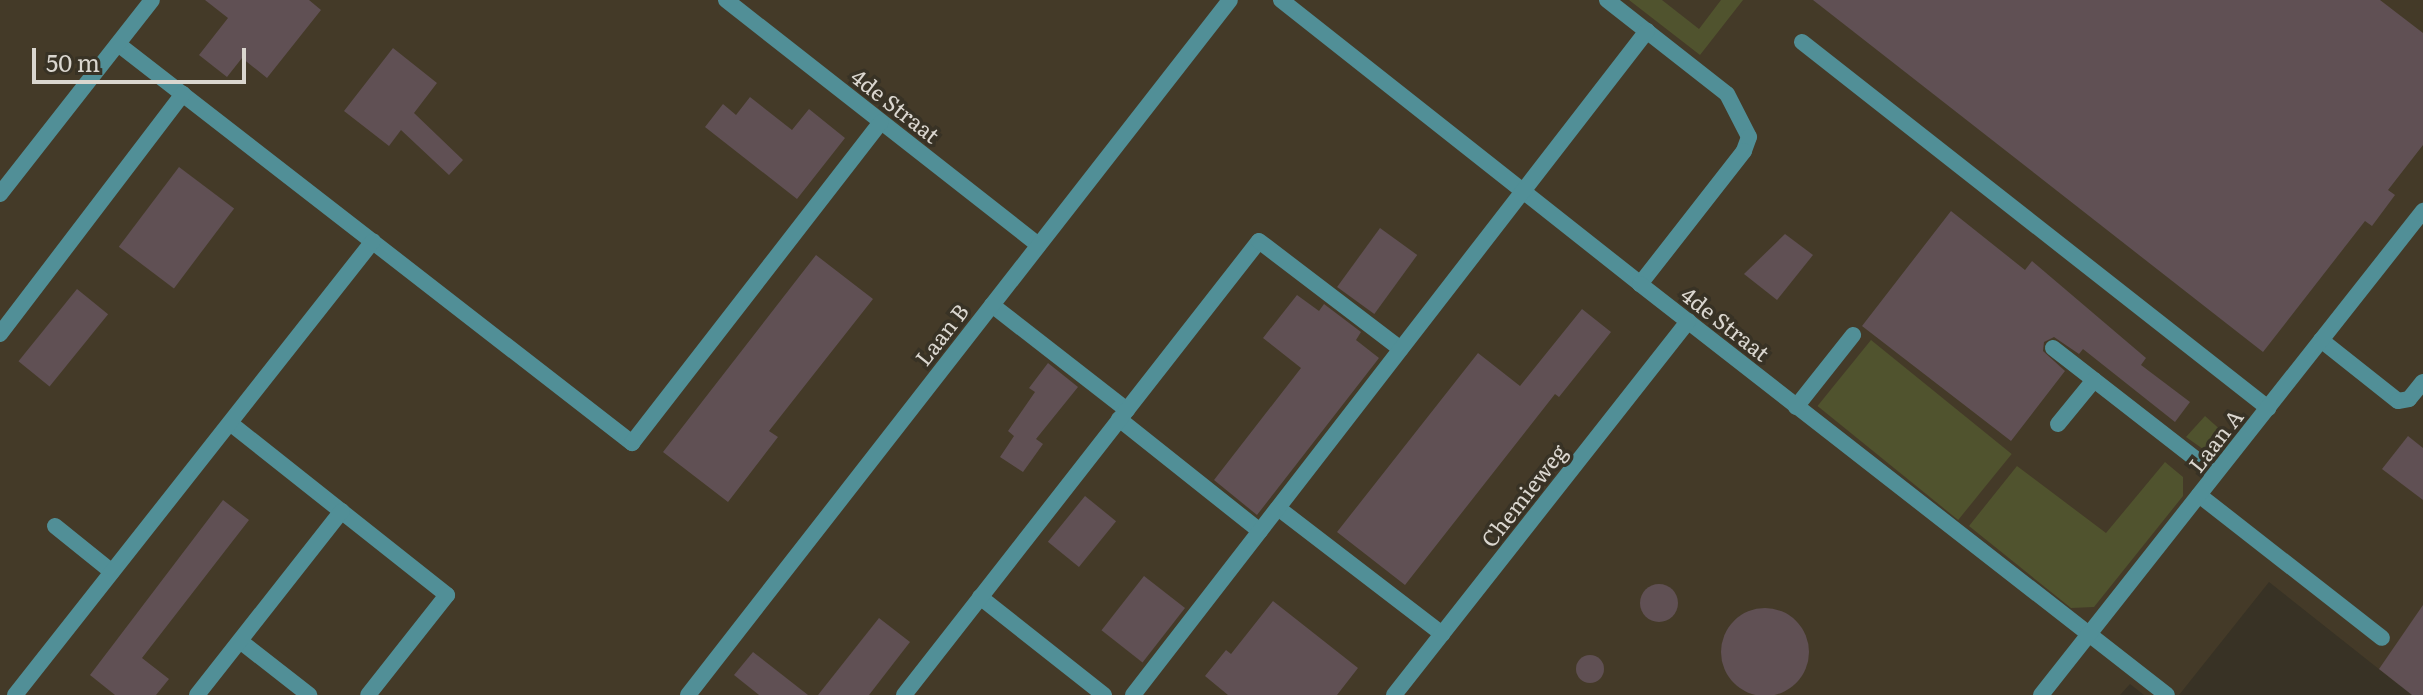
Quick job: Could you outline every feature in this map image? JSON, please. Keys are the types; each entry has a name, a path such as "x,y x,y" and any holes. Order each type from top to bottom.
{"lane":[{"path":"0,194 152,0"},
{"name":"4de Straat","path":"726,0 1038,245"},
{"name":"Laan B","path":"688,695 1230,0"},
{"name":"4de Straat","path":"1281,0 2167,695"},
{"path":"1607,0 1727,94 1749,137 1744,151 1640,284"},
{"path":"1133,695 1647,31"},
{"path":"1802,42 2268,408"},
{"path":"118,44 632,443 881,122"},
{"path":"0,334 183,94"},
{"name":"Laan A","path":"2041,695 2423,211"},
{"path":"15,695 373,241"},
{"path":"904,695 1259,241 1401,349"},
{"path":"992,305 1260,531"},
{"name":"Chemieweg","path":"1402,692 1442,634 1688,321"},
{"path":"1796,407 1853,335"},
{"path":"2321,340 2398,401 2409,399 2423,382"},
{"path":"2053,348 2215,474"},
{"path":"2058,424 2094,380"},
{"path":"230,423 447,595 368,695"},
{"path":"2199,495 2382,638"},
{"path":"1278,508 1442,634"},
{"path":"197,695 342,511"},
{"path":"55,526 112,572"},
{"path":"980,597 1104,695"},
{"path":"240,641 309,695"}],"shaded area":[{"path":"0,0 2423,0 2423,654 2399,685 2269,582 2179,695 2144,695 2130,684 2120,695 0,695"}],"green space":[{"path":"1629,0 1662,0 1699,29 1721,0 1743,0 1700,55"},
{"path":"1871,340 2012,454 1958,520 1818,406"},
{"path":"2205,416 2224,433 2223,442 2210,454 2186,437"},
{"path":"2165,462 2183,477 2183,496 2094,607 2071,608 1969,526 2017,466 2106,533"}],"building":[{"path":"205,0 309,0 321,10 267,78 242,58 227,77 199,55 228,18"},
{"path":"1813,0 2380,0 2423,33 2423,145 2388,190 2395,195 2372,226 2365,221 2263,352"},
{"path":"393,48 437,83 414,113 463,160 449,175 401,130 389,146 344,111"},
{"path":"750,97 792,130 809,109 845,138 797,199 705,127 723,104 736,115"},
{"path":"179,167 234,209 174,288 119,247"},
{"path":"1951,211 2025,270 2032,261 2146,358 2141,365 2190,402 2175,422 2083,349 2079,354 2054,337 2044,342 2043,351 2065,371 2011,441 1862,326"},
{"path":"1380,228 1417,255 1374,314 1337,287"},
{"path":"1785,234 1813,255 1777,300 1744,274"},
{"path":"816,255 873,299 769,431 778,437 728,502 663,452"},
{"path":"77,289 108,314 50,386 18,361"},
{"path":"1297,295 1319,311 1324,304 1361,332 1356,340 1379,358 1257,515 1214,480 1301,368 1263,338"},
{"path":"1582,309 1611,332 1559,397 1555,394 1405,585 1337,532 1478,353 1520,386"},
{"path":"1048,363 1078,387 1036,439 1043,444 1023,472 1000,457 1014,436 1008,431 1035,392 1029,388"},
{"path":"2408,436 2423,448 2423,500 2382,469"},
{"path":"1085,496 1116,521 1079,567 1048,542"},
{"path":"223,500 249,520 142,658 169,679 156,695 115,695 90,675"},
{"path":"1144,576 1185,608 1142,662 1102,630"},
{"path":"1659,584 1672,590 1678,603 1672,616 1659,622 1646,616 1640,603 1646,590"},
{"path":"1273,601 1358,668 1337,695 1228,695 1205,676 1226,650 1231,654"},
{"path":"2423,605 2423,695 2412,695 2379,669"},
{"path":"1765,608 1782,611 1796,621 1806,635 1809,652 1806,669 1796,683 1782,693 1765,696 1748,693 1734,683 1724,669 1721,652 1724,635 1734,621 1748,611"},
{"path":"879,618 910,642 869,695 818,695"},
{"path":"753,652 808,695 759,695 734,675"},
{"path":"1590,655 1600,659 1604,669 1600,679 1590,683 1580,679 1576,669 1580,659"}]}
